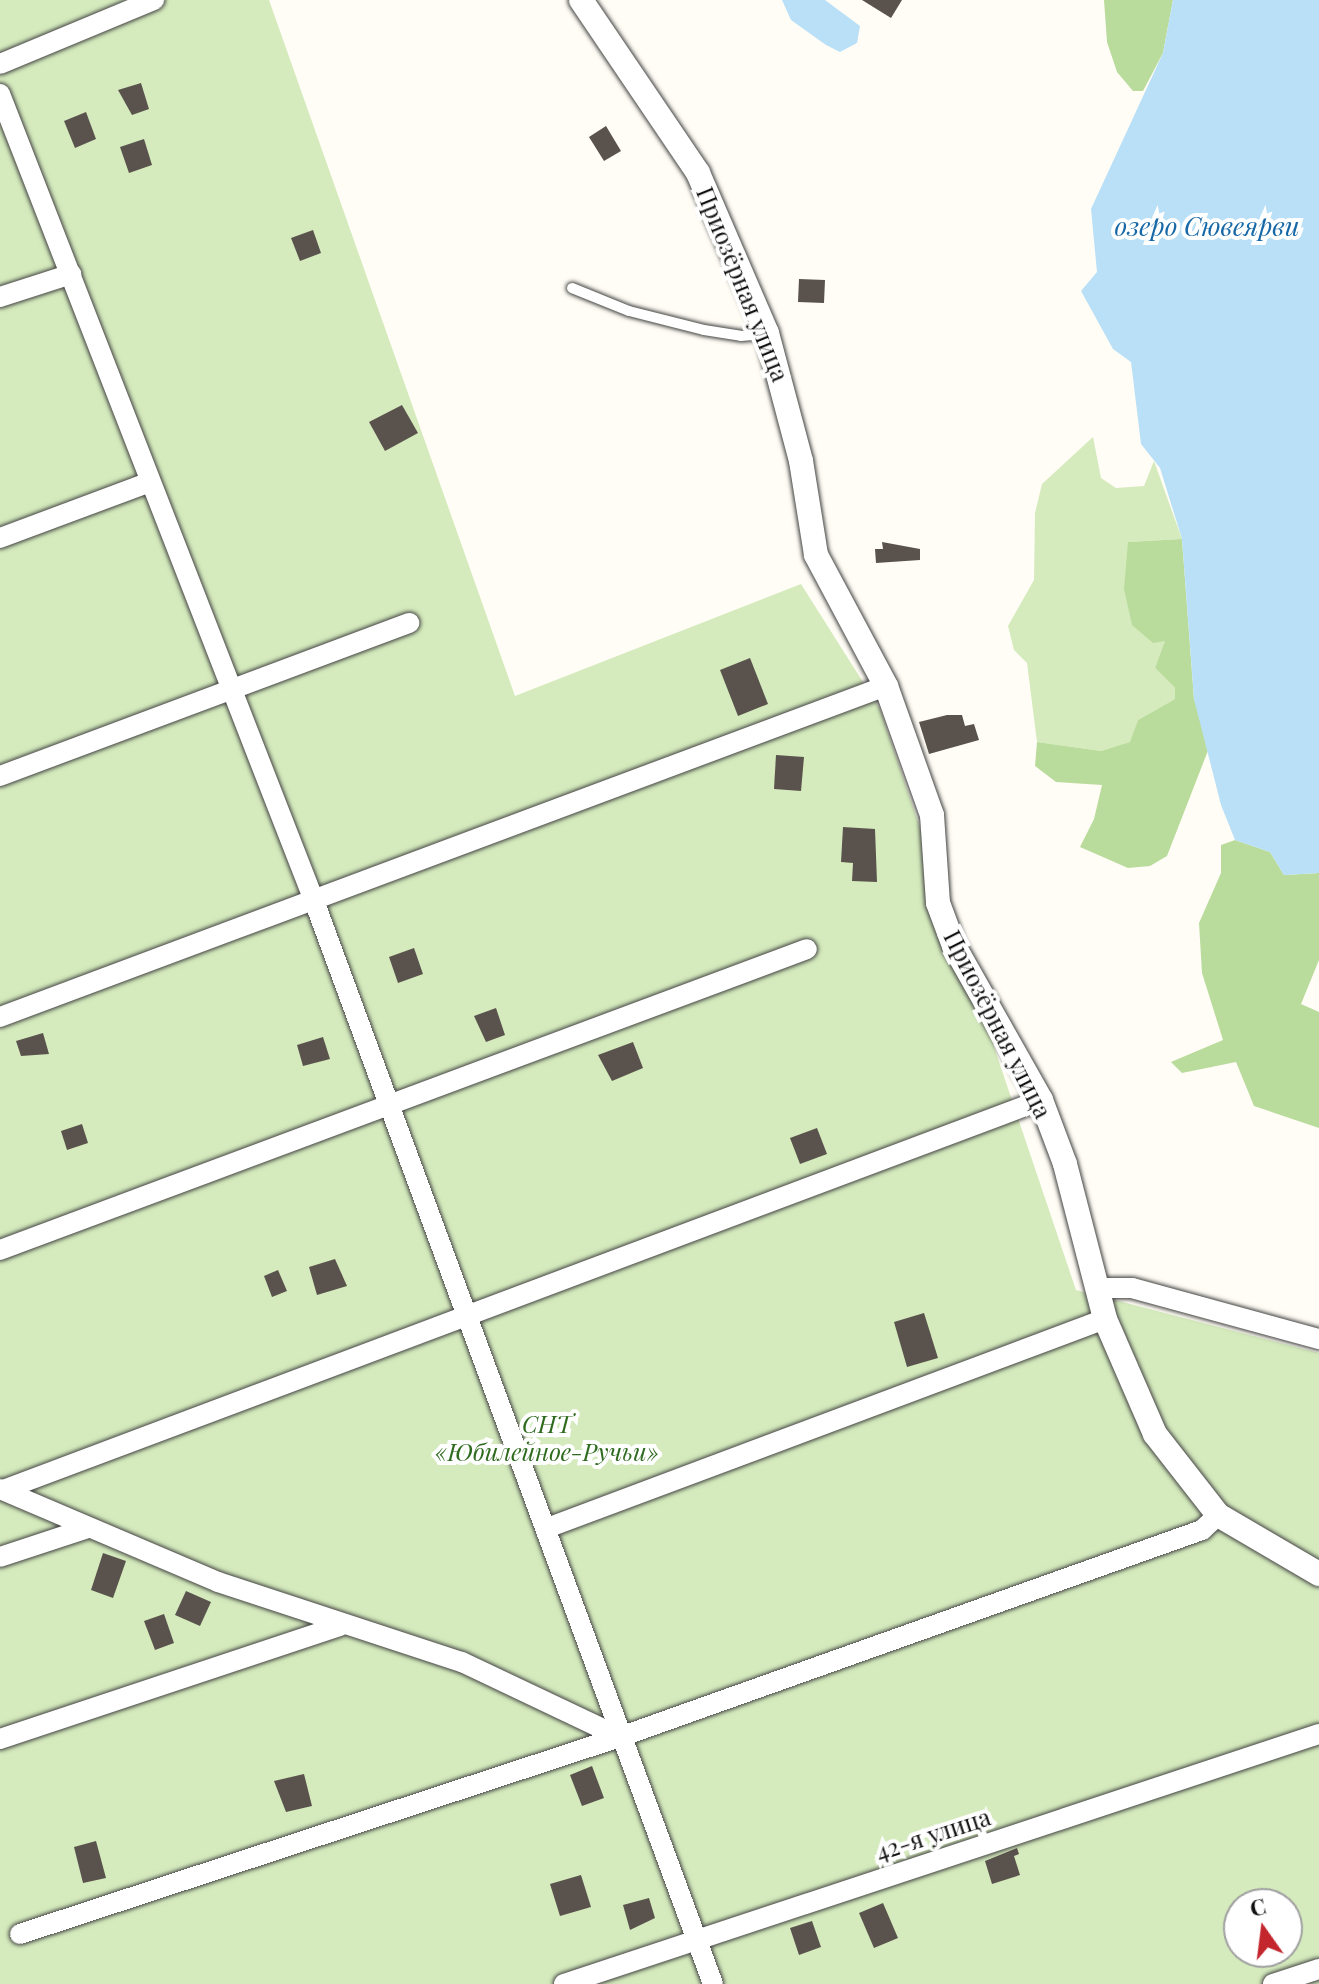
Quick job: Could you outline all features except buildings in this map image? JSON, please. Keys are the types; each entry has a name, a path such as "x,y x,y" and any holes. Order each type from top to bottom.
{"street":[{"path":"0,64 154,0"},
{"name":"Приозёрная улица","path":"581,0 698,173 767,333 789,405 816,555 886,686 932,815 938,903 954,946 1041,1100 1065,1164 1105,1319 1155,1434 1218,1515"},
{"path":"0,94 71,274 147,483 232,689 313,898 713,1984"},
{"path":"0,297 71,274"},
{"path":"0,538 147,483"},
{"path":"0,776 409,623"},
{"path":"0,1017 886,686"},
{"path":"0,1250 391,1107 807,949"},
{"path":"1,1490 467,1318 1041,1100"},
{"path":"1097,1288 1132,1288 1319,1339"},
{"path":"547,1528 1105,1319"},
{"path":"1,1490 88,1528 340,1626 462,1662 620,1737"},
{"path":"20,1934 620,1737 1202,1530 1218,1515 1319,1574"},
{"path":"0,1557 88,1528"},
{"path":"0,1739 340,1626"},
{"name":"42-я улица","path":"564,1984 1319,1734"},
{"path":"1273,1984 1319,1969"}],"lane":[{"path":"572,288 629,311 704,330 741,336 767,333"}],"green space":[{"name":"СНТ «Юбилейное-Ручьи»","path":"0,0 269,0 515,696 801,584 880,709 1076,1290 1319,1353 1319,1984 0,1984"},
{"path":"1104,0 1173,0 1163,53 1143,91 1133,91 1117,72 1107,42"},
{"path":"1093,437 1101,478 1116,488 1144,486 1154,461 1182,539 1128,542 1166,640 1155,668 1175,688 1175,699 1138,720 1131,742 1101,751 1037,742 1027,663 1014,650 1008,626 1034,580 1035,513 1042,484"},
{"path":"1182,539 1194,699 1209,748 1167,856 1150,866 1128,868 1080,847 1094,819 1102,785 1056,782 1035,766 1037,742 1101,751 1130,742 1138,720 1175,699 1175,688 1155,668 1165,641 1153,643 1132,625 1124,589 1128,542"},
{"path":"1235,840 1270,852 1284,875 1319,873 1319,960 1301,1004 1319,1012 1319,1128 1254,1106 1236,1062 1182,1073 1171,1062 1223,1040 1202,973 1199,923 1221,873 1221,845"}],"water":[{"path":"782,0 825,0 860,26 857,43 840,52 826,45 791,20"},
{"name":"озеро Сювеярви","path":"1173,0 1319,0 1319,873 1284,875 1270,852 1235,840 1221,805 1194,699 1182,539 1160,468 1141,444 1131,362 1113,349 1081,291 1097,272 1091,209 1163,53"}]}
